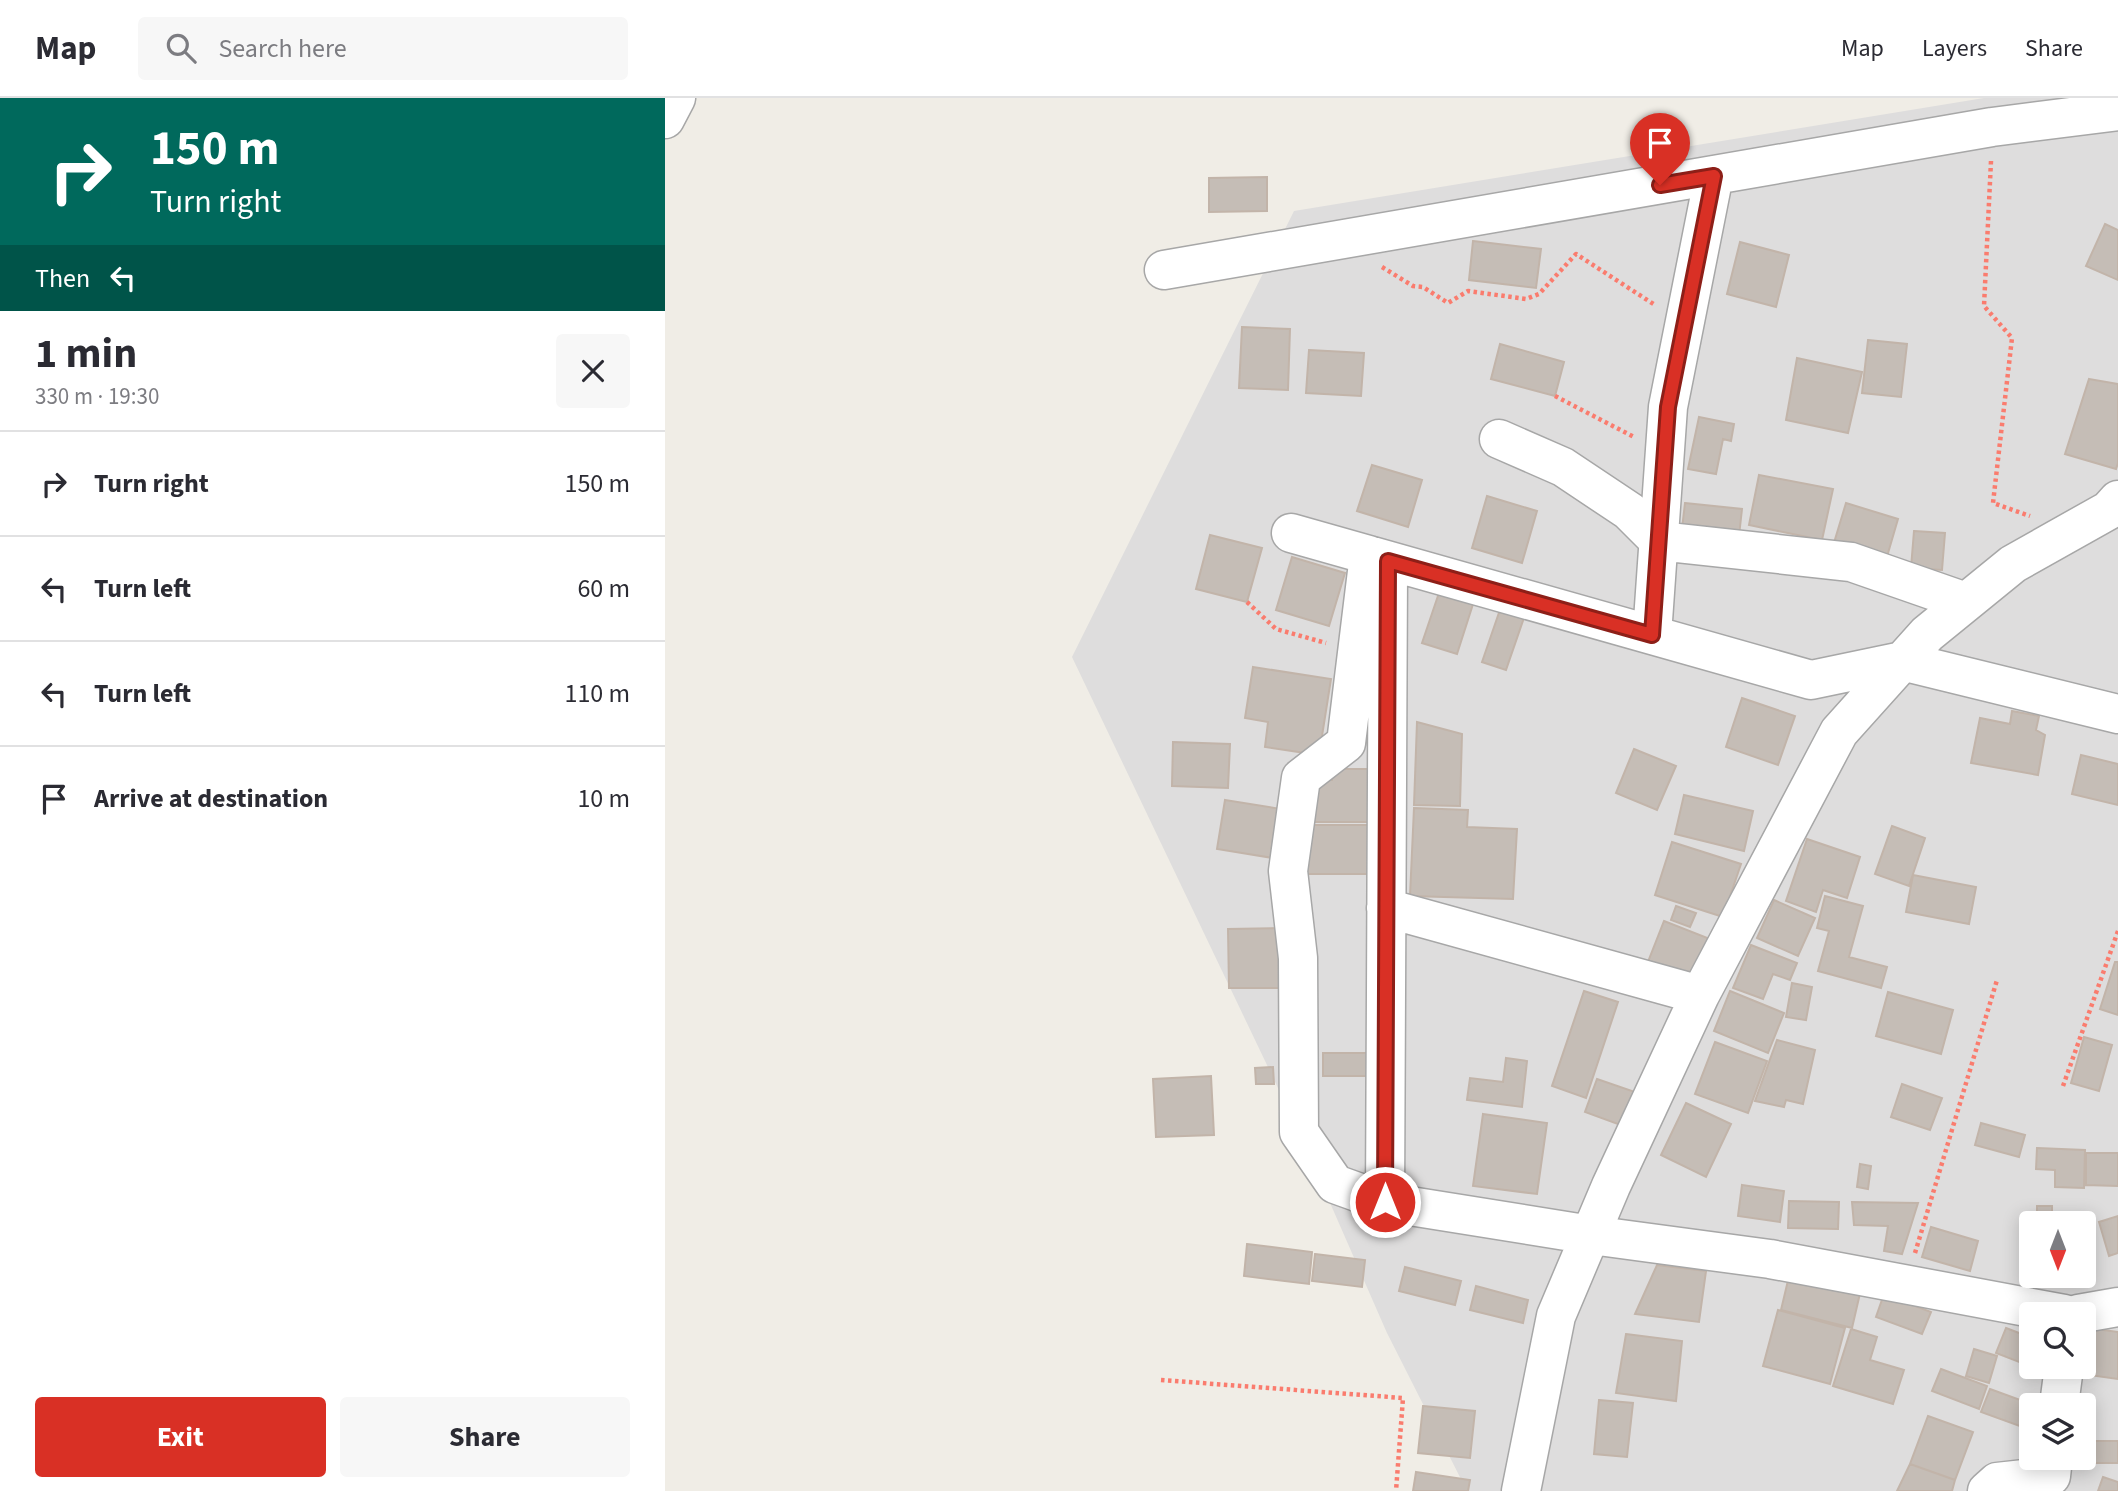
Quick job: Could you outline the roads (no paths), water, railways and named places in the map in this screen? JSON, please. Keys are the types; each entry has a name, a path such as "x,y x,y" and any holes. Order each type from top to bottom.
{"street":[{"path":"665,119 676,98"},
{"path":"1164,270 1993,127 2118,111"},
{"path":"1652,635 1668,407 1714,176"},
{"path":"1499,439 1563,467 1629,512 1658,541 1851,562 1966,603"},
{"path":"1521,1491 1556,1317 1700,995 1839,732 1927,634 2013,564 2109,510 2118,500"},
{"path":"1291,533 1811,680 1902,661 2118,713"},
{"path":"1379,558 1357,652 1346,743 1301,778 1288,871 1298,958 1299,1132 1335,1184 1385,1202 1591,1235 1770,1259 2019,1306"},
{"path":"1379,558 1386,908 1385,1202"},
{"path":"1386,908 1700,995"},
{"path":"2096,1311 2118,1307"},
{"path":"1987,1491 1997,1482 2051,1476 2052,1470"}]}
